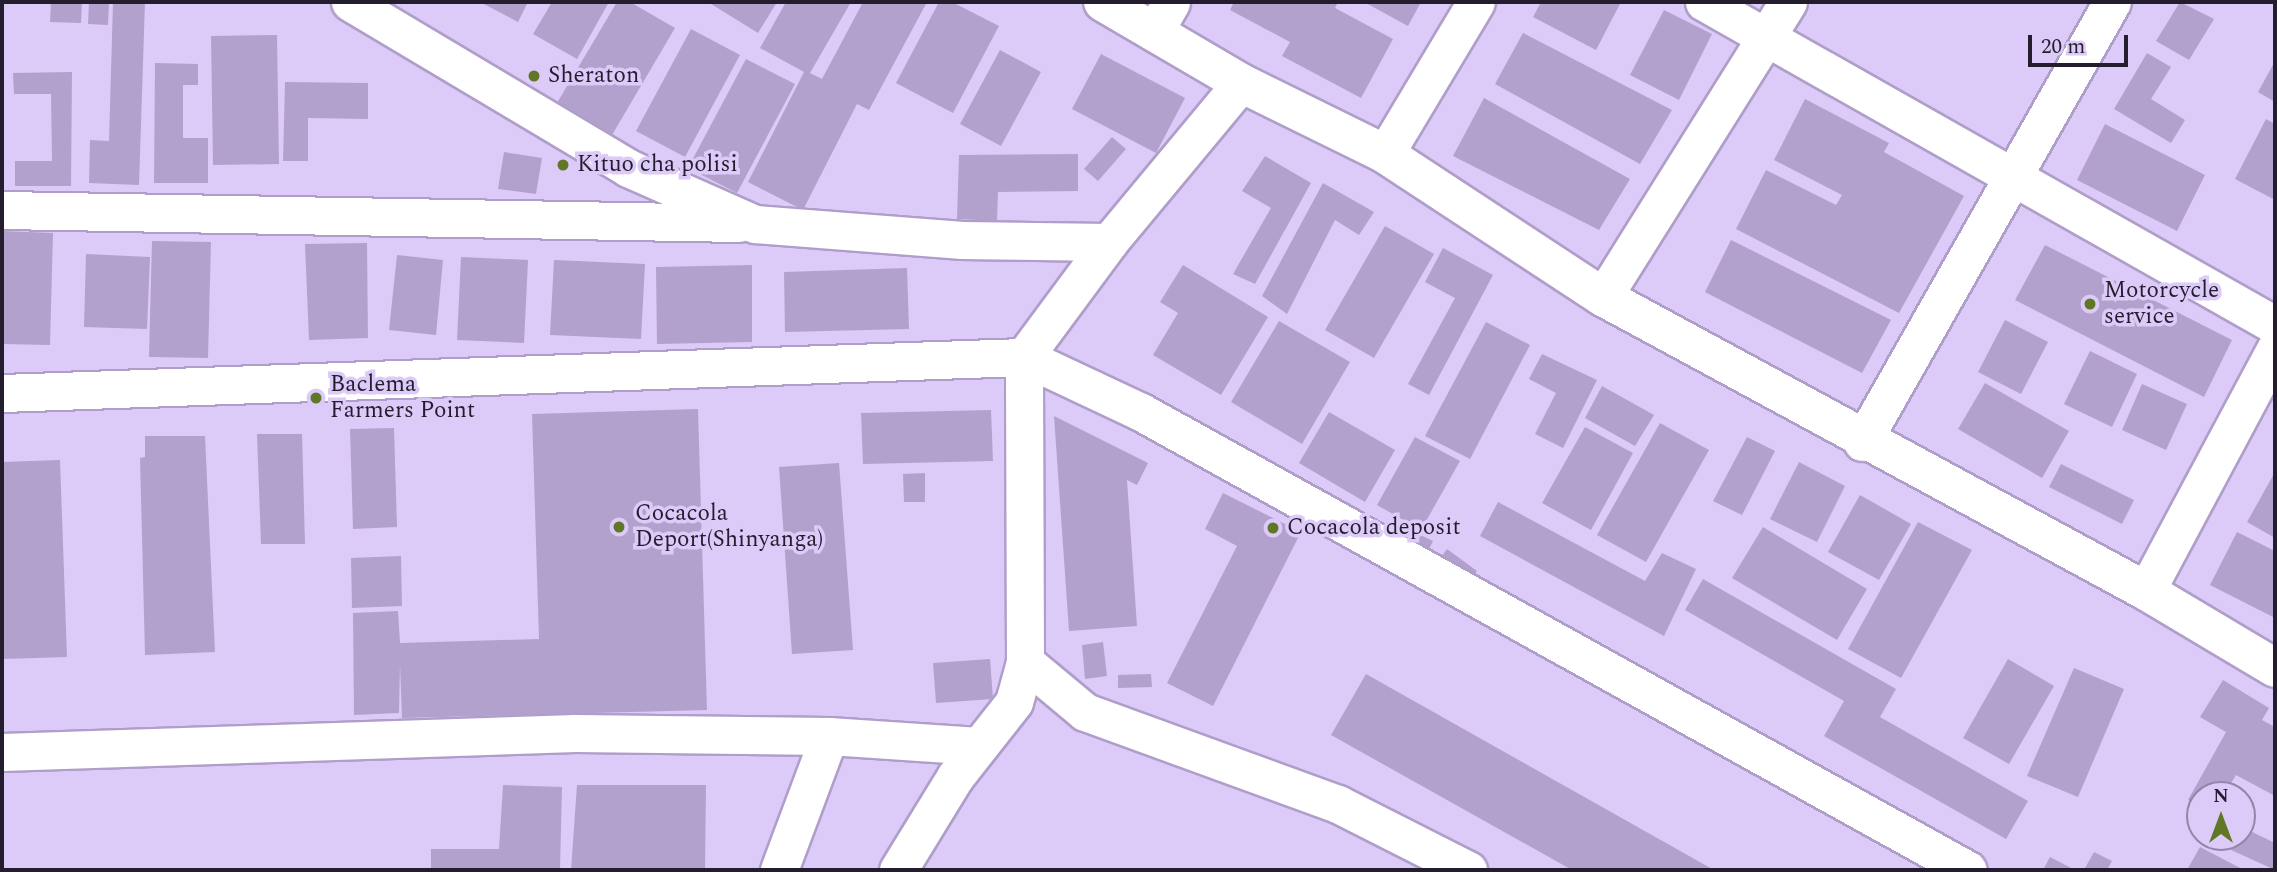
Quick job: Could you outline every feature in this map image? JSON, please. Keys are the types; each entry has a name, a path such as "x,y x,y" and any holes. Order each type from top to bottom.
{"street":[{"path":"350,2 628,168 755,224"},
{"path":"1103,2 1163,17 1241,83 1385,154 1603,297 1862,442 2146,591 2275,668"},
{"path":"1385,154 1476,2"},
{"path":"1704,2 2013,174 2275,325"},
{"path":"1603,297 1788,2"},
{"path":"1862,442 2112,2"},
{"path":"898,870 979,746 1014,702 1025,662 1024,357 1109,242 1241,83"},
{"path":"2,210 755,224 962,240 1109,242"},
{"path":"2146,591 2275,349"},
{"path":"2,393 1024,357 1141,412 1968,870"},
{"path":"1025,662 1085,712 1338,804 1468,870"},
{"path":"2,752 425,734 829,736 979,746"},
{"path":"779,870 829,736"}],"building":[{"path":"51,2 82,2 81,23 50,22"},
{"path":"89,2 109,2 108,25 88,24"},
{"path":"113,2 145,2 139,185 89,183 90,140 109,141"},
{"path":"480,2 528,2 518,22"},
{"path":"552,2 609,2 577,59 533,34"},
{"path":"617,2 630,2 675,28 612,135 557,103"},
{"path":"708,2 777,2 758,33"},
{"path":"786,2 851,2 810,73 822,79 863,2 927,2 869,110 857,104 803,210 748,182 804,72 760,48"},
{"path":"939,2 952,2 999,26 953,113 896,83"},
{"path":"1234,2 1338,2 1335,8 1393,39 1361,98 1282,56 1290,42 1230,10"},
{"path":"1364,2 1421,2 1408,26"},
{"path":"1541,2 1621,2 1596,50 1533,17"},
{"path":"2180,2 2214,19 2189,60 2156,41"},
{"path":"1664,10 1712,34 1679,100 1630,75"},
{"path":"691,29 740,55 685,157 636,131"},
{"path":"1523,33 1672,110 1640,164 1495,84"},
{"path":"277,35 279,164 213,165 211,36"},
{"path":"1000,50 1041,72 1001,146 960,124"},
{"path":"2147,53 2171,67 2151,99 2185,120 2171,143 2114,109"},
{"path":"1101,54 1185,98 1156,153 1072,109"},
{"path":"746,59 795,84 737,193 688,168"},
{"path":"2275,61 2275,102 2258,92"},
{"path":"155,63 198,64 198,85 183,85 183,138 208,138 208,183 154,183"},
{"path":"72,72 71,186 15,186 15,161 52,161 51,94 14,94 13,73"},
{"path":"285,82 368,83 368,119 308,118 308,161 283,161"},
{"path":"1484,98 1630,179 1599,230 1453,156"},
{"path":"1805,99 1889,143 1884,152 1964,196 1899,313 1736,229 1766,170 1836,205 1842,195 1774,160"},
{"path":"2266,119 2275,124 2275,200 2235,179"},
{"path":"2105,124 2205,175 2177,231 2077,180"},
{"path":"1112,137 1126,149 1098,181 1084,169"},
{"path":"504,152 542,158 536,194 498,189"},
{"path":"1078,154 1078,191 998,192 997,221 957,219 959,155"},
{"path":"1265,156 1311,183 1255,284 1233,274 1271,208 1242,191"},
{"path":"1323,183 1374,212 1359,235 1335,220 1287,314 1262,296"},
{"path":"1385,226 1434,254 1374,358 1325,330"},
{"path":"2,231 53,233 50,345 2,344"},
{"path":"1731,240 1891,320 1862,373 1705,292"},
{"path":"152,241 211,242 208,358 149,357"},
{"path":"367,243 368,338 309,340 305,244"},
{"path":"2045,245 2232,340 2204,397 2015,300"},
{"path":"1443,248 1493,275 1429,395 1408,384 1455,298 1425,282"},
{"path":"86,254 150,257 147,329 84,327"},
{"path":"397,255 443,260 436,335 389,330"},
{"path":"461,257 528,260 524,343 457,340"},
{"path":"554,260 645,264 641,339 550,335"},
{"path":"752,265 752,342 657,344 656,267"},
{"path":"1183,265 1268,317 1221,395 1153,355 1178,313 1160,302"},
{"path":"907,268 909,329 785,332 784,272"},
{"path":"2005,320 2048,342 2021,394 1978,372"},
{"path":"1279,321 1350,362 1302,444 1231,402"},
{"path":"1486,322 1530,345 1470,459 1425,436"},
{"path":"2090,351 2137,374 2112,427 2064,404"},
{"path":"1542,354 1597,380 1563,448 1535,434 1556,393 1529,379"},
{"path":"1985,383 2069,431 2042,478 1958,429"},
{"path":"2142,384 2187,404 2166,450 2122,430"},
{"path":"1602,386 1654,415 1635,446 1585,418"},
{"name":"Cocacola Deport(Shinyanga)","path":"698,409 707,710 402,718 400,664 399,713 354,715 353,613 398,611 400,643 539,639 532,414"},
{"path":"991,410 993,461 863,464 861,413"},
{"path":"1329,412 1395,450 1365,502 1299,463"},
{"path":"1054,416 1148,463 1137,485 1127,480 1137,626 1069,631"},
{"path":"1660,423 1709,450 1646,562 1597,535"},
{"path":"1585,427 1633,453 1591,530 1542,503"},
{"path":"394,428 397,527 353,529 350,429"},
{"path":"257,434 302,434 305,544 261,544"},
{"path":"145,436 205,436 215,652 145,655 140,458 145,457"},
{"path":"1415,437 1460,461 1421,530 1377,505"},
{"path":"1747,437 1775,451 1742,515 1713,501"},
{"path":"60,460 67,657 2,659 2,462"},
{"path":"1799,462 1845,486 1817,542 1770,519"},
{"path":"839,463 853,650 792,654 779,467"},
{"path":"2061,464 2134,500 2122,524 2049,487"},
{"path":"2275,472 2275,538 2247,522"},
{"path":"925,473 925,502 904,502 903,474"},
{"path":"1223,493 1301,532 1213,706 1167,683 1237,546 1205,529"},
{"path":"1860,495 1911,524 1879,580 1828,552"},
{"path":"1498,502 1645,581 1662,553 1696,569 1664,636 1480,536"},
{"path":"1918,522 1972,550 1901,678 1848,649"},
{"path":"1401,526 1433,541 1426,555 1395,540"},
{"path":"1763,527 1867,589 1837,640 1732,578"},
{"path":"2237,532 2275,551 2275,618 2210,585"},
{"path":"1447,549 1477,571 1468,584 1438,561"},
{"path":"401,556 402,606 352,608 351,558"},
{"path":"1703,579 1896,689 1880,717 2028,801 2006,839 1824,736 1844,701 1685,610"},
{"path":"1103,642 1107,676 1085,679 1082,645"},
{"path":"990,659 993,699 936,703 933,663"},
{"path":"2008,659 2054,686 2009,764 1963,738"},
{"path":"2074,668 2124,689 2078,797 2027,776"},
{"path":"1151,674 1152,687 1118,688 1118,675"},
{"path":"1366,674 1714,870 1572,870 1331,735"},
{"path":"2223,680 2269,708 2262,720 2275,727 2275,796 2256,786 2256,781 2247,781 2236,775 2232,781 2199,781 2226,732 2200,717"},
{"path":"503,785 562,787 560,870 431,870 431,849 499,849"},
{"path":"577,785 706,785 705,870 571,870"},
{"path":"2256,834 2275,843 2275,870 2233,851 2256,851"},
{"path":"2198,851 2208,851 2244,870 2187,870"},
{"path":"2094,852 2112,861 2107,870 2084,870"},
{"path":"2050,857 2075,870 2043,870"}],"place":[{"name":"Sheraton","path":"534,76"},
{"name":"Kituo cha polisi","path":"563,165"},
{"name":"Motorcycle service","path":"2090,304"},
{"name":"Baclema Farmers Point","path":"316,398"},
{"name":"Cocacola Deport(Shinyanga)","path":"619,527"},
{"name":"Cocacola deposit","path":"1273,528"}]}
